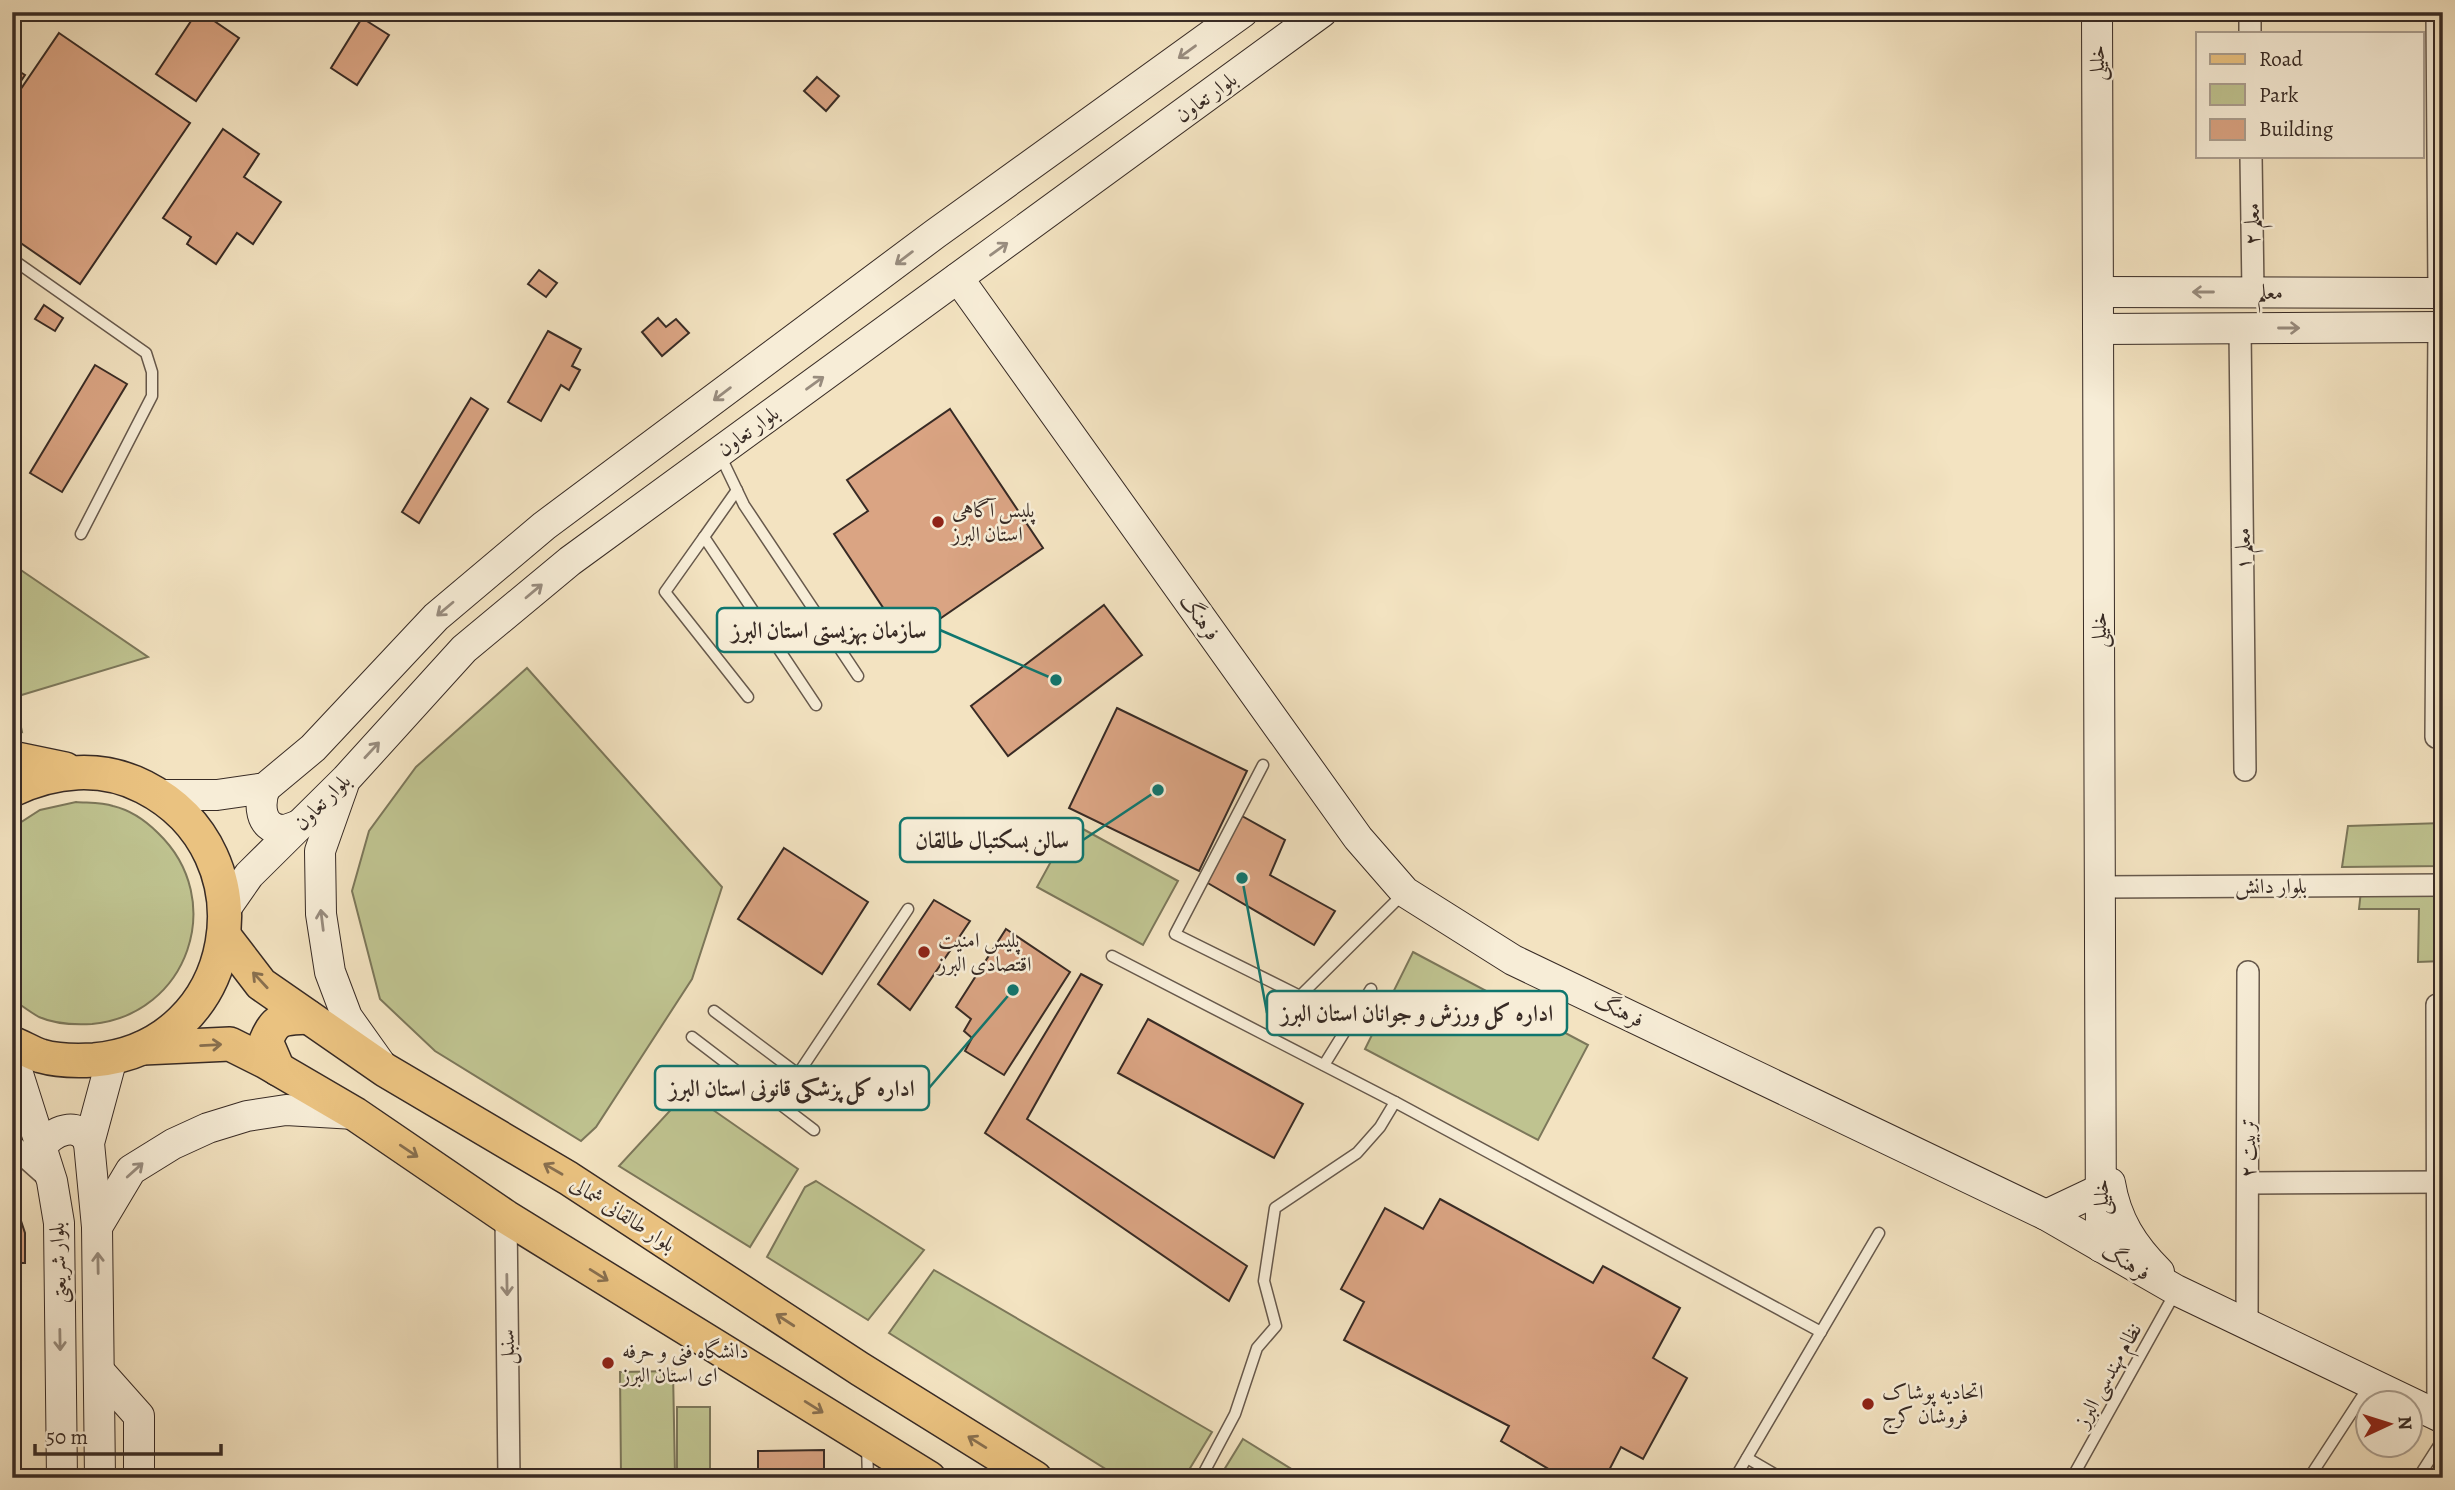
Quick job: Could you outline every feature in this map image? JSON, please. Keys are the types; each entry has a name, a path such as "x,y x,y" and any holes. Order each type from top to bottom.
{"main road":[{"path":"299,825 283,830 268,823 261,814 260,801 265,788 313,748 436,617 544,526 935,234 1243,12"},
{"name":"بلوار تعاون","path":"225,922 249,875 346,779 464,649 570,561 1322,12"},
{"name":"خلیلی","path":"2097,12 2101,1247"},
{"name":"فرهنگ","path":"958,278 1358,838 1405,892 1513,960 2046,1216 2176,1290 2370,1384 2441,1424"},
{"name":"معلم","path":"2098,292 2441,293"},
{"path":"2352,293 2353,328"},
{"name":"معلم","path":"2098,330 2441,327"},
{"path":"12,758 74,772 104,773 133,781 160,795 186,817 206,844 220,874 225,922 218,965 205,991 189,1014 167,1033 128,1053"},
{"path":"12,790 35,779 74,772"},
{"path":"346,779 320,851 321,914 330,972 347,1017 385,1070"},
{"path":"160,795 217,795 265,788"},
{"name":"بلوار طالقانی شمالی","path":"225,922 261,984 385,1070 568,1178 860,1369 1035,1478"},
{"path":"278,1069 266,1041 272,1025 283,1018 309,1017"},
{"path":"12,1043 41,1056 76,1061 128,1053 230,1044 355,1114 506,1217 929,1478"},
{"name":"بلوار شریعتی","path":"100,1478 97,1227 89,1143 128,1053"},
{"name":"بلوار شریعتی","path":"12,1055 27,1146 52,1181 59,1223 62,1478"},
{"path":"97,1227 131,1170 173,1144 208,1128 247,1116 286,1110 355,1114"},
{"path":"2100,1125 2112,1195 2126,1233 2176,1290"},
{"path":"27,1146 66,1129 82,1133 89,1143"},
{"path":"2046,1216 2101,1189"},
{"path":"99,1371 139,1416 139,1478"}],"street":[{"path":"2250,12 2250,32"},
{"path":"2437,12 2441,293"},
{"name":"معلم ۲","path":"2251,158 2253,292"},
{"path":"2436,737 2441,327"},
{"name":"معلم ۱","path":"2240,329 2245,770"},
{"name":"بلوار دانش","path":"2100,887 2443,884"},
{"name":"تربیت ۲","path":"2247,1324 2248,972"},
{"path":"2437,1006 2441,1424"},
{"path":"2248,1183 2440,1182"},
{"name":"سنبل","path":"506,1217 509,1478"}],"lane":[{"path":"12,259 146,353 152,372 152,396 81,534"},
{"path":"719,452 744,505 858,676"},
{"path":"737,490 665,592 748,697"},
{"path":"704,537 816,705"},
{"path":"1263,765 1175,934 1300,996 1405,892"},
{"path":"714,1011 798,1074 908,909"},
{"path":"1112,956 1395,1102 1821,1332"},
{"path":"1324,1065 1371,989"},
{"path":"692,1037 814,1130"},
{"path":"1201,1478 1235,1414 1257,1348 1276,1326 1264,1281 1275,1208 1357,1153 1380,1126 1395,1102"},
{"path":"1735,1478 1879,1233"},
{"name":"نظام مهندسی البرز","path":"2072,1478 2176,1290"},
{"path":"2309,1478 2370,1384"},
{"path":"2417,1478 2441,1424"},
{"path":"867,1440 867,1478"},
{"path":"1747,1458 1781,1478"}],"green space":[{"path":"12,564 148,657 15,697 22,732 12,731"},
{"path":"527,668 722,887 692,979 596,1127 581,1141 435,1051 380,999 352,891 369,831 416,767"},
{"path":"76,802 119,808 148,824 179,860 191,890 193,921 187,950 174,977 153,1000 125,1016 92,1024 45,1019 12,999 12,828 40,810"},
{"path":"1072,823 1178,881 1143,945 1037,887"},
{"path":"2443,823 2443,866 2342,867 2348,826"},
{"path":"2443,890 2443,961 2418,962 2419,909 2359,909 2361,891"},
{"path":"1413,952 1588,1045 1538,1140 1365,1049"},
{"path":"693,1096 798,1169 750,1247 619,1166 677,1103"},
{"path":"816,1181 924,1250 868,1320 767,1257 805,1187"},
{"path":"934,1270 1212,1432 1184,1478 1120,1478 889,1333"},
{"path":"673,1371 675,1475 621,1476 620,1372"},
{"path":"677,1407 710,1407 710,1474 677,1474"},
{"path":"1243,1439 1306,1478 1219,1478"}],"building":[{"path":"197,12 201,12 239,38 196,101 156,74"},
{"path":"362,18 389,35 357,85 331,68"},
{"path":"59,33 190,123 80,284 12,237 12,102"},
{"path":"12,67 25,75 12,94"},
{"path":"817,77 839,96 826,111 804,91"},
{"path":"223,129 259,154 244,177 281,202 253,244 237,233 216,264 187,244 191,237 163,218"},
{"path":"539,270 557,283 546,297 528,284"},
{"path":"44,305 63,318 55,331 35,319"},
{"path":"658,318 666,327 676,319 689,333 662,356 642,332"},
{"path":"548,331 581,349 572,366 580,370 569,390 561,385 541,421 508,402"},
{"path":"95,365 127,384 62,492 30,473"},
{"path":"471,398 488,409 419,523 402,512"},
{"name":"پلیس آگاهی استان البرز","path":"950,409 1043,548 906,642 834,534 868,511 847,480"},
{"path":"1104,605 1142,655 1008,756 971,706"},
{"path":"1117,708 1247,771 1199,871 1069,808"},
{"path":"1242,816 1285,840 1270,875 1335,911 1314,945 1206,882"},
{"path":"784,848 868,902 822,974 738,919"},
{"name":"پلیس امنیت اقتصادی البرز","path":"934,900 970,921 910,1010 878,984"},
{"path":"1006,929 1070,972 1004,1075 965,1051 972,1038 964,1031 971,1019 956,1007"},
{"path":"1081,974 1102,985 1027,1119 1247,1266 1229,1301 985,1133"},
{"path":"1148,1019 1303,1104 1274,1158 1118,1073"},
{"path":"12,1194 25,1233 25,1263 12,1263"},
{"path":"1440,1199 1593,1283 1603,1266 1680,1308 1653,1358 1687,1378 1643,1459 1621,1447 1605,1478 1564,1478 1501,1441 1509,1426 1344,1340 1364,1302 1341,1289 1385,1208 1423,1229"},
{"path":"824,1450 824,1476 836,1478 758,1478 758,1451"}],"place":[{"name":"پلیس آگاهی استان البرز","path":"938,522"},
{"name":"سازمان بهزیستی استان البرز","path":"1056,680"},
{"name":"سالن بسکتبال طالقان","path":"1158,790"},
{"name":"اداره کل ورزش و جوانان استان البرز","path":"1242,878"},
{"name":"پلیس امنیت اقتصادی البرز","path":"924,952"},
{"name":"اداره کل پزشکی قانونی استان البرز","path":"1013,990"},
{"name":"دانشگاه فنی و حرفه ای استان البرز","path":"608,1363"},
{"name":"اتحادیه پوشاک فروشان کرج","path":"1868,1404"}]}
